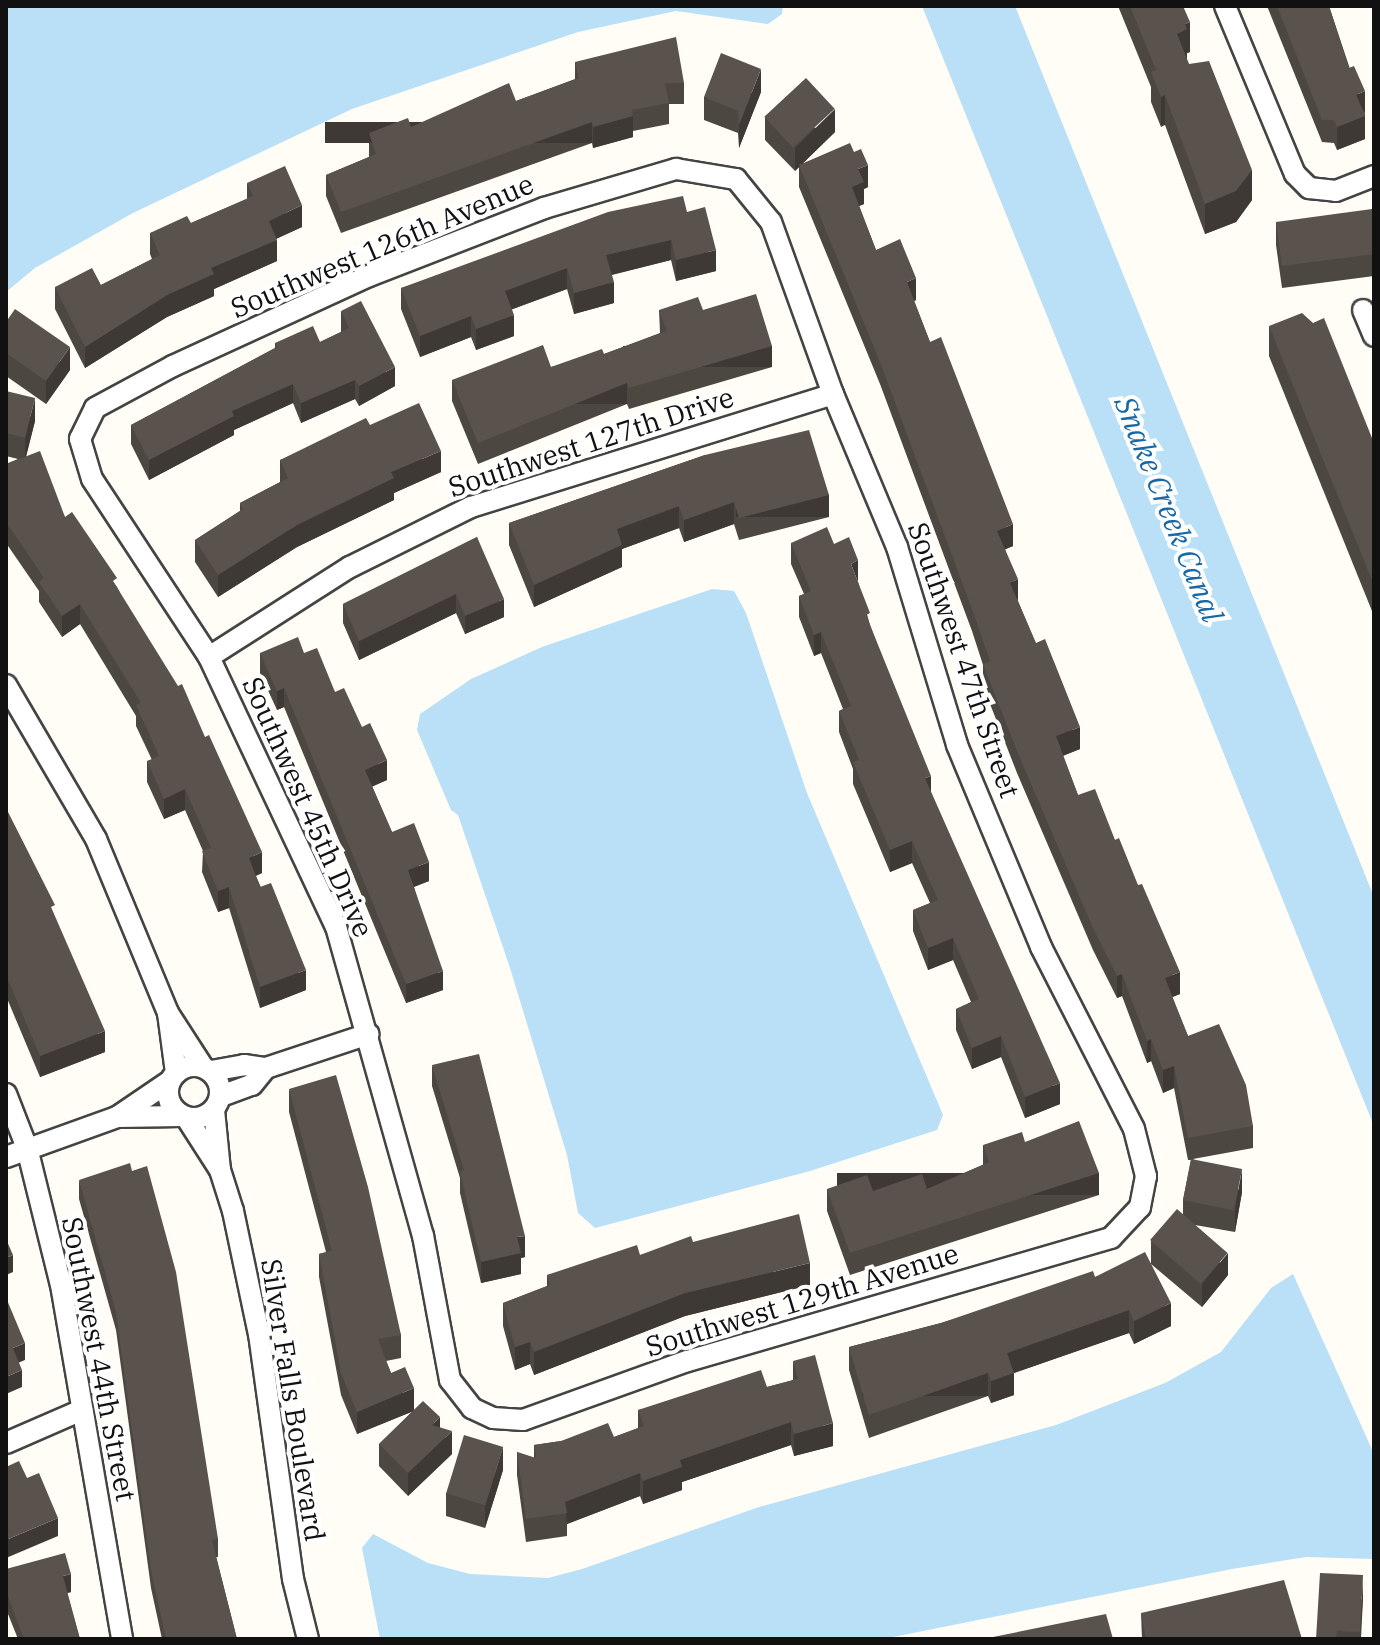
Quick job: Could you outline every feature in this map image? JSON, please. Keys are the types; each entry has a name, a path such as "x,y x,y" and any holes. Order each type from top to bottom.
{"street":[{"path":"1225,6 1295,174 1309,188 1336,191 1374,176"},
{"name":"Southwest 126th Avenue","path":"80,439 95,408 173,366 369,276 544,208 676,169 736,179"},
{"name":"Southwest 47th Street","path":"736,179 771,222 833,394 897,547 963,759 1041,947 1134,1129 1146,1176 1140,1207"},
{"path":"1363,310 1374,336"},
{"name":"Southwest 127th Drive","path":"209,657 350,567 471,507 833,394"},
{"name":"Southwest 45th Drive","path":"80,439 92,479 209,657 336,927 369,1034 423,1236 450,1380 472,1408"},
{"path":"6,685 96,839 168,1013 207,1069 217,1103"},
{"path":"168,1013 165,1023 173,1077 168,1097 184,1116"},
{"path":"6,1157 117,1117 188,1066 207,1069 244,1065 266,1068 369,1034"},
{"path":"117,1117 201,1118 217,1103 252,1085 266,1068"},
{"name":"Southwest 44th Street","path":"6,1094 27,1148 61,1285 122,1639"},
{"name":"Silver Falls Boulevard","path":"217,1103 220,1170 259,1334 293,1579 308,1639"},
{"name":"Silver Falls Boulevard","path":"184,1116 220,1170"},
{"name":"Southwest 129th Avenue","path":"472,1408 493,1418 523,1420 687,1361 1111,1238 1140,1207"},
{"path":"6,1443 82,1410"}],"water":[{"path":"6,6 783,6 782,14 768,24 676,11 578,32 352,109 133,213 35,268 6,292"},
{"name":"Snake Creek Canal","path":"922,6 1015,6 1374,897 1374,1126"},
{"path":"712,589 734,591 746,613 807,793 943,1115 937,1130 810,1171 595,1228 578,1213 567,1155 510,968 458,815 451,810 417,730 420,714 471,679 542,647"},
{"path":"1293,1274 1374,1454 1374,1559 1306,1557 1232,1569 883,1639 380,1639 362,1548 373,1534 428,1563 470,1574 548,1578 582,1569 759,1507 1056,1425 1165,1383 1221,1352 1271,1288"}],"building":[{"path":"1130,6 1183,6 1190,22 1185,24 1187,29 1177,34 1189,64 1209,61 1252,170 1236,191 1205,204 1165,95 1161,97 1151,72 1156,70"},
{"path":"1277,6 1329,6 1349,68 1354,66 1365,91 1356,95 1365,116 1337,127 1334,120 1322,120"},
{"path":"676,37 684,83 665,83 669,103 632,110 633,116 593,127 592,122 341,212 326,175 376,154 369,133 408,118 411,127 509,83 516,101 579,78 575,62"},
{"path":"721,53 761,69 739,125 738,111 704,97"},
{"path":"806,78 835,109 793,148 764,117"},
{"path":"850,143 854,152 861,149 868,165 858,169 864,182 852,187 876,250 900,239 916,278 907,282 930,342 941,337 1013,524 997,531 1018,579 1010,583 1036,643 1045,639 1080,727 1056,736 1078,795 1095,789 1115,840 1119,838 1138,885 1142,884 1180,972 1165,978 1188,1036 1219,1024 1246,1085 1253,1126 1188,1138 1174,1066 1163,1070 1151,1039 1147,1041 1122,974 1117,976 1093,928 1017,751 983,664 990,661 972,609 880,362 799,165"},
{"path":"285,166 302,205 269,221 277,240 211,268 214,274 167,295 85,347 55,287 92,268 101,285 160,255 150,233 187,216 191,223 253,196 247,183"},
{"path":"683,196 687,212 705,207 716,250 676,260 671,240 606,255 614,282 574,293 567,268 505,291 514,315 476,329 471,316 420,336 401,288 608,212"},
{"path":"1372,209 1374,254 1282,266 1276,222"},
{"path":"756,294 772,346 629,388 627,383 478,443 452,380 543,345 551,367 602,349 604,354 667,331 659,310 698,297 703,310"},
{"path":"361,301 395,367 359,386 355,380 301,403 293,384 232,411 234,416 149,460 131,425 277,347 275,343 313,326 320,342 349,328 341,311"},
{"path":"15,309 70,347 46,381 6,353 6,322"},
{"path":"1302,313 1313,323 1324,318 1374,443 1374,585 1269,326"},
{"path":"6,391 35,398 25,438 6,433"},
{"path":"419,403 441,451 391,472 394,478 297,525 218,575 195,540 243,509 240,503 288,478 280,460 366,418 370,425"},
{"path":"809,430 829,495 739,518 734,502 684,520 679,506 617,529 622,545 534,585 509,523 705,455"},
{"path":"40,451 65,517 72,512 117,578 113,581 178,686 182,684 205,737 209,735 262,852 249,858 260,887 271,883 306,970 260,987 229,887 218,891 202,851 211,848 185,789 164,799 147,761 159,756 136,705 141,703 80,604 62,616 39,582 44,578 6,522 6,464"},
{"path":"827,527 834,544 849,537 858,560 851,564 870,613 866,615 931,776 925,778 1060,1083 1025,1097 1001,1036 972,1048 956,1009 979,999 953,938 928,948 913,910 938,900 912,841 890,850 853,762 859,760 839,711 851,706 821,632 814,635 799,596 811,591 791,543"},
{"path":"477,537 504,599 465,616 456,594 359,641 343,604"},
{"path":"298,637 304,653 317,648 335,692 344,688 362,727 370,723 387,760 365,770 392,832 414,823 429,862 408,870 443,971 406,984 284,688 277,691 260,653"},
{"path":"6,808 55,905 51,907 105,1031 40,1056 6,975"},
{"path":"479,1054 525,1236 517,1237 521,1253 481,1262 460,1172 464,1170 432,1065"},
{"path":"336,1075 368,1187 401,1335 378,1339 391,1373 405,1367 414,1388 357,1412 341,1373 319,1254 332,1251 289,1089"},
{"path":"1079,1121 1099,1173 850,1253 827,1189 867,1175 873,1191 922,1174 927,1189 989,1162 983,1145 1022,1132 1025,1142"},
{"path":"1191,1159 1242,1169 1234,1210 1183,1200"},
{"path":"130,1163 132,1171 147,1166 176,1272 218,1539 212,1540 237,1639 166,1639 151,1570 116,1312 79,1180"},
{"path":"1177,1209 1228,1253 1201,1284 1150,1240"},
{"path":"799,1214 810,1263 685,1293 534,1352 530,1342 515,1347 503,1303 550,1285 547,1275 637,1245 640,1255 691,1236 693,1242"},
{"path":"6,1239 13,1255 6,1258"},
{"path":"1145,1252 1171,1303 1134,1321 1129,1310 1007,1353 1014,1373 991,1381 988,1373 869,1415 849,1347 941,1323 1093,1271 1095,1277"},
{"path":"6,1301 25,1343 13,1348 22,1370 6,1377"},
{"path":"815,1355 833,1423 794,1434 791,1422 680,1460 682,1467 643,1481 640,1473 565,1502 567,1513 526,1519 517,1452 536,1458 534,1445 561,1441 608,1423 614,1437 644,1426 638,1410 761,1370 767,1387 798,1379 793,1361"},
{"path":"423,1401 440,1417 432,1425 452,1431 408,1473 379,1444"},
{"path":"464,1435 503,1447 485,1505 446,1493"},
{"path":"19,1461 27,1478 39,1473 58,1518 6,1540 6,1467"},
{"path":"65,1553 71,1574 63,1576 80,1639 24,1639 6,1591 6,1569"},
{"path":"1320,1573 1363,1575 1360,1632 1337,1631 1336,1639 1316,1639"},
{"path":"1284,1580 1302,1639 1146,1639 1141,1613"},
{"path":"1106,1614 1113,1639 983,1639"}]}
